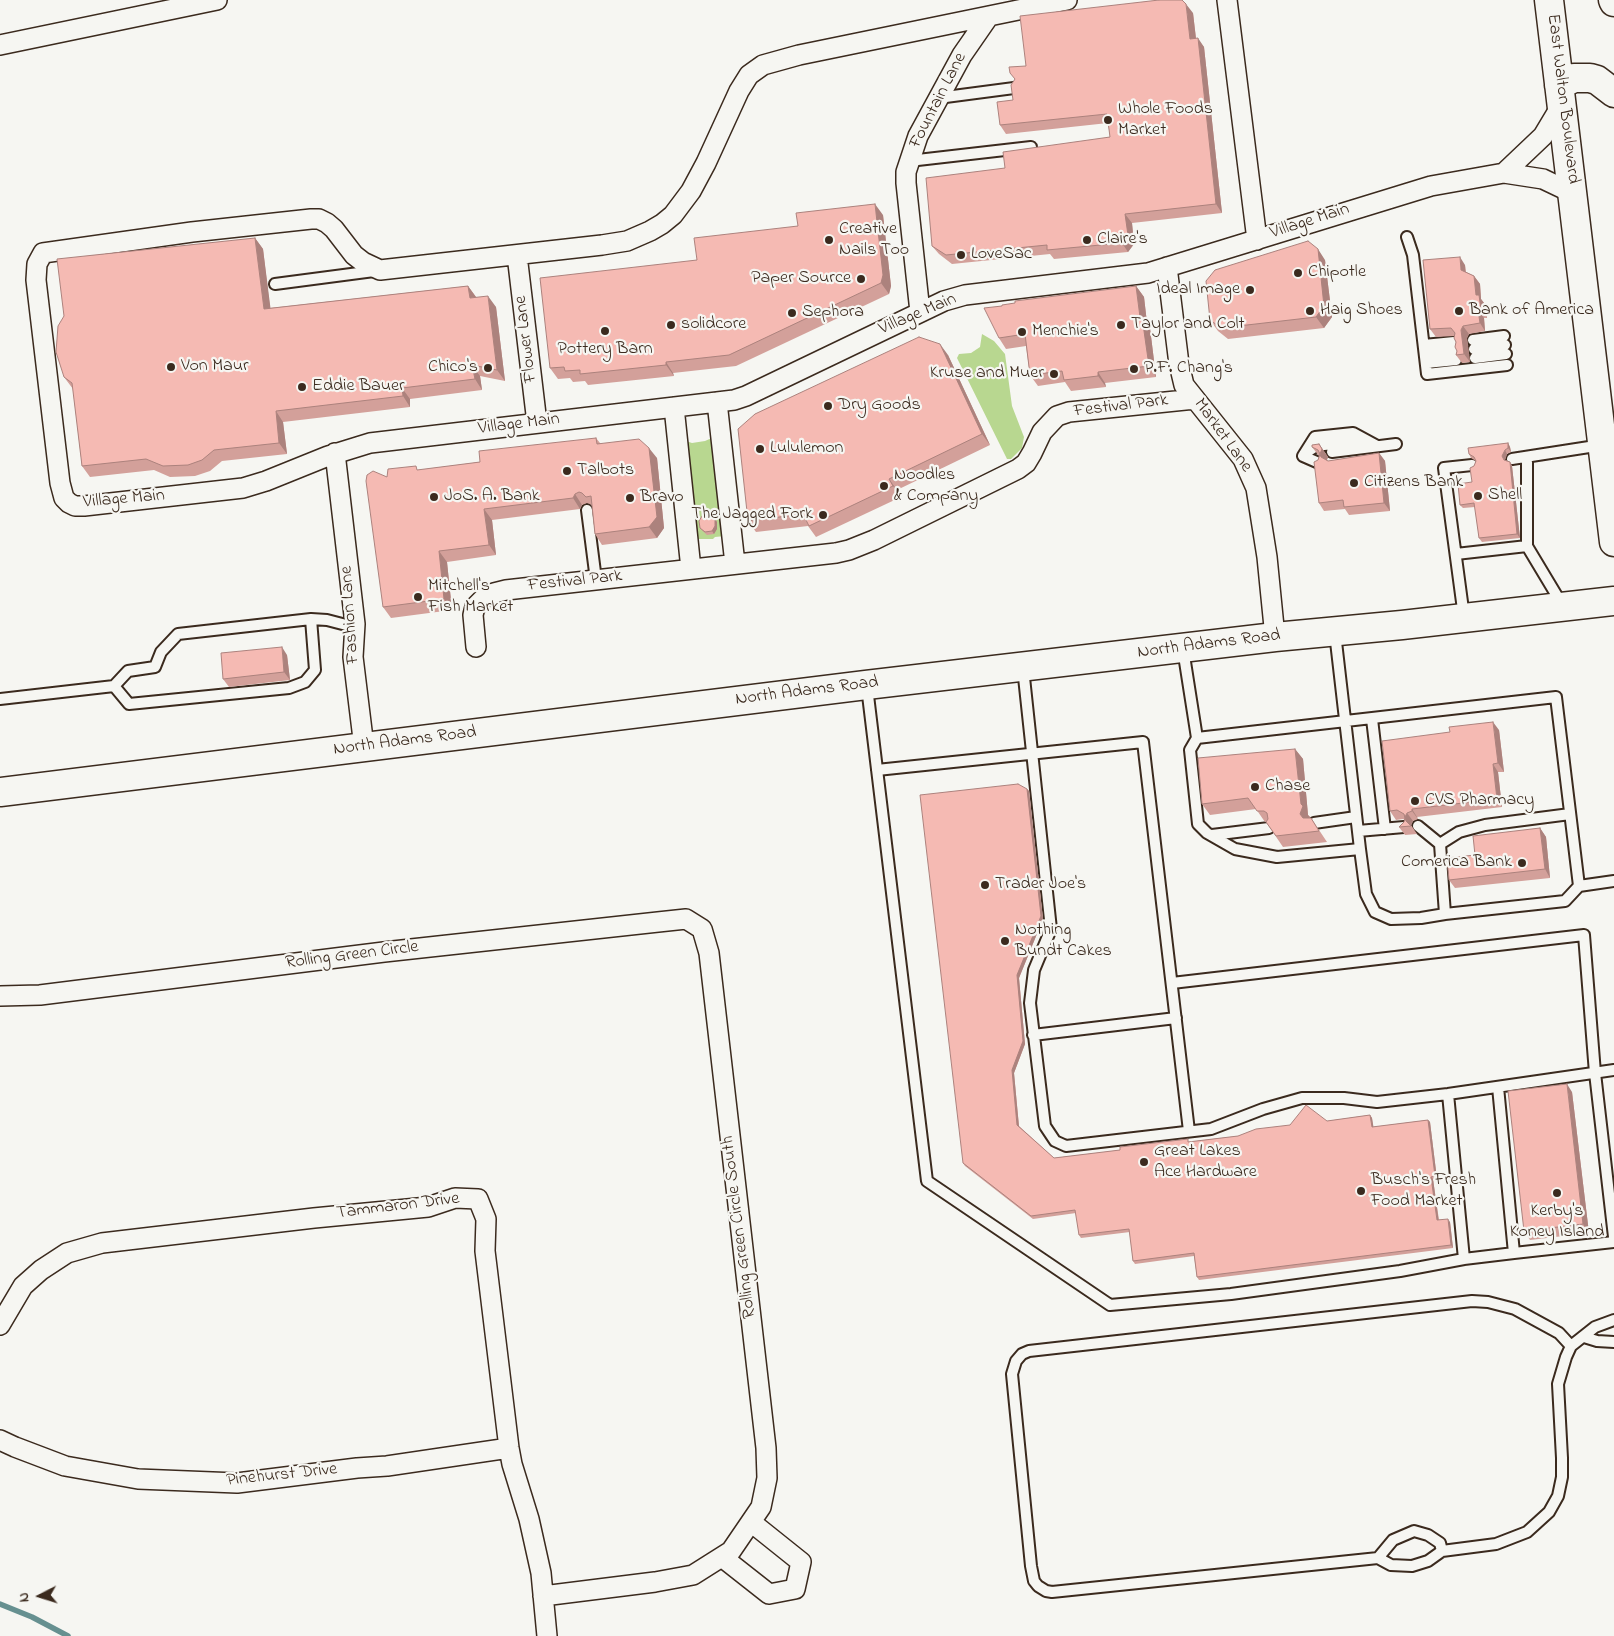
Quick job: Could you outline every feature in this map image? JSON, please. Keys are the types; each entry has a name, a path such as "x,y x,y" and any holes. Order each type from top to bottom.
{"street":[{"path":"0,44 217,0"},
{"path":"380,270 627,241 650,231 673,215 690,190 716,143 744,82 749,75 763,65 799,55 1067,0"},
{"path":"1227,0 1256,240"},
{"name":"East Walton Boulevard","path":"1549,0 1603,445 1611,492 1614,542"},
{"name":"Fountain Lane","path":"920,312 906,183 909,162 918,136 938,98 962,55 989,16"},
{"path":"1504,173 1542,136 1560,96 1574,78 1590,78 1601,83 1614,93"},
{"name":"Village Main","path":"380,270 363,262 354,255 334,229 319,219 192,232 43,253 37,264 36,280 60,483 64,498 68,503 75,506 84,506 243,488 266,481 335,453 370,443 741,399 944,301 965,295 1139,275 1414,190 1504,173 1543,179 1564,189 1574,198"},
{"name":"Flower Lane","path":"518,255 537,423"},
{"name":"Market Lane","path":"1167,267 1180,372 1184,385 1243,459 1256,488 1267,556 1275,637"},
{"name":"Festival Park","path":"476,647 473,615 475,607 486,596 506,590 836,553 874,540 1018,469 1026,463 1042,432 1057,416 1069,412 1195,399"},
{"path":"717,402 735,564"},
{"path":"674,407 691,569"},
{"name":"Fashion Lane","path":"335,453 354,627 353,657 364,747"},
{"name":"North Adams Road","path":"0,792 1023,666 1614,601"},
{"name":"Rolling Green Circle","path":"0,996 40,995 384,952 658,922 686,920 702,929"},
{"name":"Rolling Green Circle South","path":"543,1596 655,1582 693,1575 731,1551 761,1508 767,1478 766,1448 709,953 702,929"},
{"name":"Tammaron Drive","path":"0,1325 23,1286 41,1270 67,1253 102,1243 314,1218 428,1207 455,1198 478,1199 486,1219 485,1251 509,1448 529,1520 541,1573 547,1636"},
{"name":"Pinehurst Drive","path":"0,1440 15,1448 65,1466 138,1479 237,1484 357,1468 387,1466 509,1448"},
{"path":"722,1557 769,1594 795,1589 801,1562 751,1522"}],"lane":[{"path":"938,98 1014,88"},
{"path":"909,162 1032,147"},
{"path":"1407,238 1413,255 1427,374 1507,365"},
{"path":"275,284 380,270"},
{"path":"1505,345 1474,349 1505,345"},
{"path":"1425,354 1455,351 1425,354"},
{"path":"1319,459 1302,456 1315,437 1353,433 1377,446"},
{"path":"1332,457 1377,446 1396,444"},
{"path":"1512,459 1603,445"},
{"path":"1526,457 1527,546 1564,607"},
{"path":"1464,618 1444,468 1472,465"},
{"path":"587,510 596,580"},
{"path":"1456,554 1527,546"},
{"path":"114,686 129,704 289,688 305,682 315,670 311,619"},
{"path":"0,699 114,686 128,671 154,667 161,652 178,634 311,619 327,620 354,627"},
{"path":"1335,632 1366,894 1375,912 1391,919 1421,918 1565,901 1579,886 1614,881"},
{"path":"1183,648 1197,738 1190,750 1198,824 1207,833 1235,849 1277,857 1360,849"},
{"path":"1023,666 1051,929 1034,970 1030,1004 1045,1126 1055,1141 1066,1146 1211,1129 1263,1109 1302,1098 1344,1098 1377,1102 1448,1094 1614,1070"},
{"path":"866,685 927,1181 1110,1305 1231,1294 1400,1271 1464,1259 1614,1242"},
{"path":"1197,738 1556,698 1579,886"},
{"path":"1372,719 1385,829"},
{"path":"876,770 1144,742 1189,1131"},
{"path":"1440,844 1459,832 1485,825 1570,814"},
{"path":"1314,822 1356,817"},
{"path":"1418,826 1440,844 1445,914"},
{"path":"1358,831 1404,827"},
{"path":"1212,835 1269,828"},
{"path":"1172,983 1584,935 1595,1073 1614,1237"},
{"path":"1033,1034 1176,1018"},
{"path":"1498,1087 1514,1253"},
{"path":"1448,1094 1464,1259"},
{"path":"1572,1346 1559,1333 1515,1309 1488,1302 1472,1301 1040,1349 1022,1354 1016,1361 1012,1374 1034,1581 1046,1591 1378,1558 1390,1565 1412,1566 1428,1561 1442,1551 1496,1544 1514,1538 1527,1532 1549,1512 1558,1496 1562,1477 1558,1384 1560,1372 1572,1346 1596,1327 1614,1320"},
{"path":"1584,1337 1597,1341 1614,1342"},
{"path":"1378,1558 1393,1540 1414,1532 1428,1535 1440,1543 1442,1551"}],"green space":[{"path":"982,334 994,341 1005,354 1012,406 1024,437 1022,448 1011,459 1007,459 957,358 959,354 971,353 980,347"},
{"path":"714,437 725,536 713,539 696,539 686,441 692,443"}],"building":[{"name":"Whole Foods Market","path":"1159,0 1182,0 1186,4 1190,39 1198,38 1216,204 1125,214 1128,235 1122,243 1047,250 1047,245 946,255 932,246 926,178 1005,168 1003,152 1110,137 1107,114 1000,125 997,102 1013,100 1011,85 1015,79 1010,73 1009,67 1026,66 1020,16"},
{"path":"875,204 883,275 881,283 729,355 666,362 666,365 580,374 580,370 565,371 564,367 550,368 540,278 697,260 694,238 798,226 796,213"},
{"name":"Von Maur","path":"255,238 264,309 468,286 470,298 488,296 497,370 472,365 475,379 402,388 403,396 276,411 279,443 214,450 202,460 188,465 163,466 146,459 82,466 72,383 64,377 56,352 58,326 64,316 57,259"},
{"path":"1308,241 1318,249 1324,306 1316,317 1221,328 1210,320 1206,281 1215,270"},
{"name":"Bank of America","path":"1460,257 1461,270 1474,276 1476,295 1479,295 1481,310 1478,310 1480,323 1463,326 1461,330 1464,354 1456,355 1455,333 1451,328 1430,329 1423,260"},
{"path":"1136,286 1149,366 1098,372 1098,376 1064,380 1062,371 1030,375 1025,334 999,338 984,308 1002,306 1015,303 1015,301"},
{"path":"919,337 940,344 982,434 889,479 893,486 809,526 803,514 748,521 738,429 755,414"},
{"path":"596,438 597,444 639,439 649,448 657,517 649,527 595,534 591,496 586,497 579,492 573,498 484,509 489,545 439,551 444,599 383,607 366,481 367,475 373,471 387,477 388,469 416,466 417,470 480,462 479,451"},
{"path":"1508,443 1508,448 1502,456 1504,460 1510,462 1517,534 1479,538 1474,503 1460,505 1458,484 1472,482 1470,468 1474,466 1476,461 1469,454 1468,448"},
{"path":"1319,444 1322,449 1320,454 1318,450 1312,447 1312,445"},
{"name":"Citizens Bank","path":"1379,453 1384,503 1344,507 1343,500 1319,503 1314,462 1318,460 1320,454 1321,457 1328,461"},
{"path":"710,515 715,519 715,526 712,531 705,532 700,528 699,521 702,516"},
{"path":"282,647 284,672 223,679 221,653"},
{"name":"CVS Pharmacy","path":"1493,722 1498,763 1493,764 1497,799 1412,809 1405,817 1411,826 1399,827 1405,818 1404,814 1397,810 1390,811 1382,741 1450,732 1449,727"},
{"path":"1295,749 1301,804 1303,806 1300,814 1303,818 1311,818 1319,831 1276,836 1266,822 1268,819 1267,813 1257,811 1248,798 1202,804 1198,758"},
{"path":"1018,784 1027,789 1041,916 1017,975 1023,1041 1012,1070 1017,1125 1054,1158 1120,1150 1120,1147 1188,1139 1188,1142 1238,1136 1256,1129 1290,1125 1306,1105 1327,1121 1370,1115 1372,1127 1428,1120 1435,1176 1431,1177 1437,1220 1448,1219 1451,1245 1197,1277 1194,1253 1133,1261 1129,1229 1079,1235 1075,1210 1031,1216 963,1163 920,795"},
{"path":"1540,828 1545,869 1449,880 1447,858 1475,855 1473,836"},
{"path":"1567,1084 1583,1224 1524,1231 1508,1091"}],"waterway":[{"path":"0,1604 32,1617 68,1636"}],"place":[{"name":"Whole Foods Market","path":"1108,120"},
{"name":"Creative Nails Too","path":"829,240"},
{"name":"Claire's","path":"1087,240"},
{"name":"LoveSac","path":"961,255"},
{"name":"Chipotle","path":"1298,273"},
{"name":"Paper Source","path":"861,279"},
{"name":"Ideal Image","path":"1250,290"},
{"name":"Haig Shoes","path":"1310,311"},
{"name":"Bank of America","path":"1459,311"},
{"name":"Sephora","path":"792,313"},
{"name":"solidcore","path":"671,325"},
{"name":"Taylor and Colt","path":"1121,325"},
{"name":"Pottery Barn","path":"605,331"},
{"name":"Menchie's","path":"1022,332"},
{"name":"Von Maur","path":"171,367"},
{"name":"Chico's","path":"488,368"},
{"name":"P.F. Chang's","path":"1134,369"},
{"name":"Kruse and Muer","path":"1054,374"},
{"name":"Eddie Bauer","path":"302,387"},
{"name":"Dry Goods","path":"828,406"},
{"name":"Lululemon","path":"760,449"},
{"name":"Talbots","path":"567,471"},
{"name":"Citizens Bank","path":"1354,483"},
{"name":"Noodles & Company","path":"884,486"},
{"name":"Shell","path":"1478,496"},
{"name":"JoS. A. Bank","path":"434,497"},
{"name":"Bravo","path":"630,498"},
{"name":"The Jagged Fork","path":"823,515"},
{"name":"Mitchell's Fish Market","path":"418,597"},
{"name":"Chase","path":"1255,787"},
{"name":"CVS Pharmacy","path":"1415,801"},
{"name":"Comerica Bank","path":"1522,863"},
{"name":"Trader Joe's","path":"985,885"},
{"name":"Nothing Bundt Cakes","path":"1005,941"},
{"name":"Great Lakes Ace Hardware","path":"1144,1162"},
{"name":"Busch's Fresh Food Market","path":"1361,1191"},
{"name":"Kerby's Koney Island","path":"1557,1193"}]}
